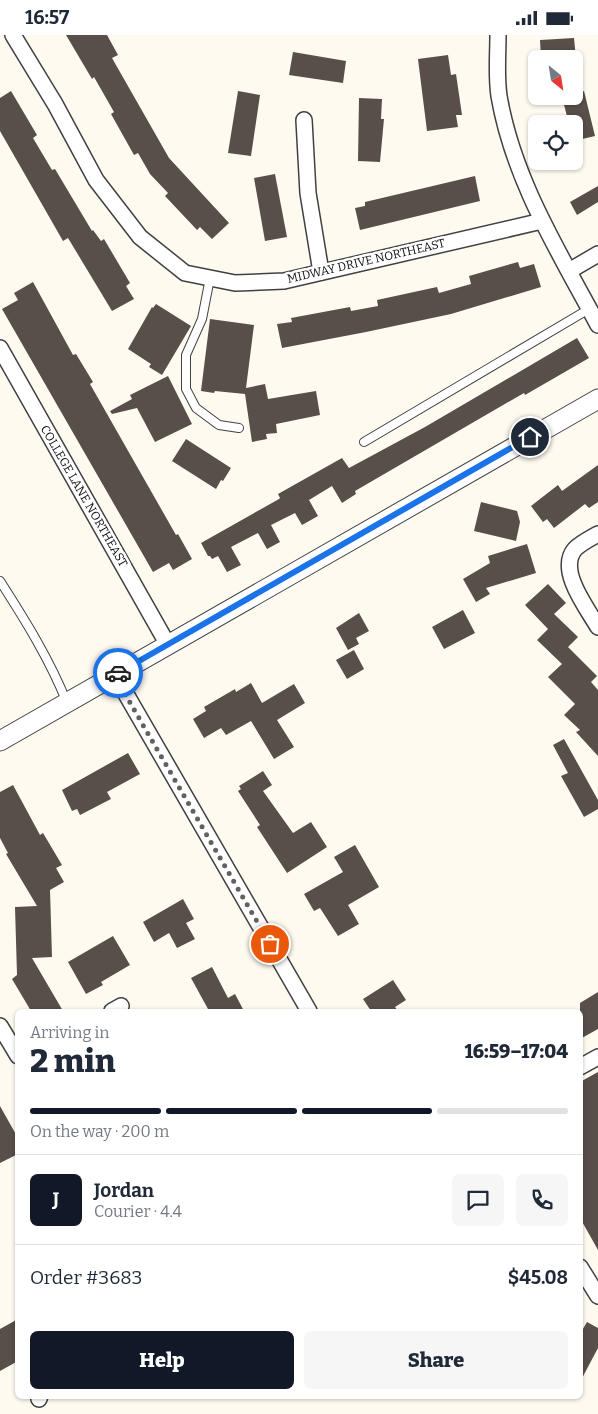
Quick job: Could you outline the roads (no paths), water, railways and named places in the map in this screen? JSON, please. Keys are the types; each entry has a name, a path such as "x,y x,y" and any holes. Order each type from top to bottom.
{"street":[{"name":"MIDWAY DRIVE NORTHEAST","path":"13,35 55,104 96,180 140,237 184,273 234,283 284,281 542,221"},
{"path":"498,35 499,94 509,141 542,221 598,325"},
{"path":"304,120 308,193 321,272"},
{"path":"569,271 598,254"},
{"name":"COLLEGE LANE NORTHEAST","path":"0,348 168,645"},
{"path":"0,741 598,399"},
{"path":"598,534 575,550 569,562 571,576 578,594 598,627"},
{"path":"114,675 308,1009"},
{"path":"0,1026 15,1051"},
{"path":"583,1065 598,1057"},
{"path":"583,1272 598,1296"}],"lane":[{"path":"210,278 202,319 186,355 186,389 196,408 219,425 239,428"},
{"path":"364,442 544,338 589,309"},
{"path":"0,581 44,654 66,703"}]}
